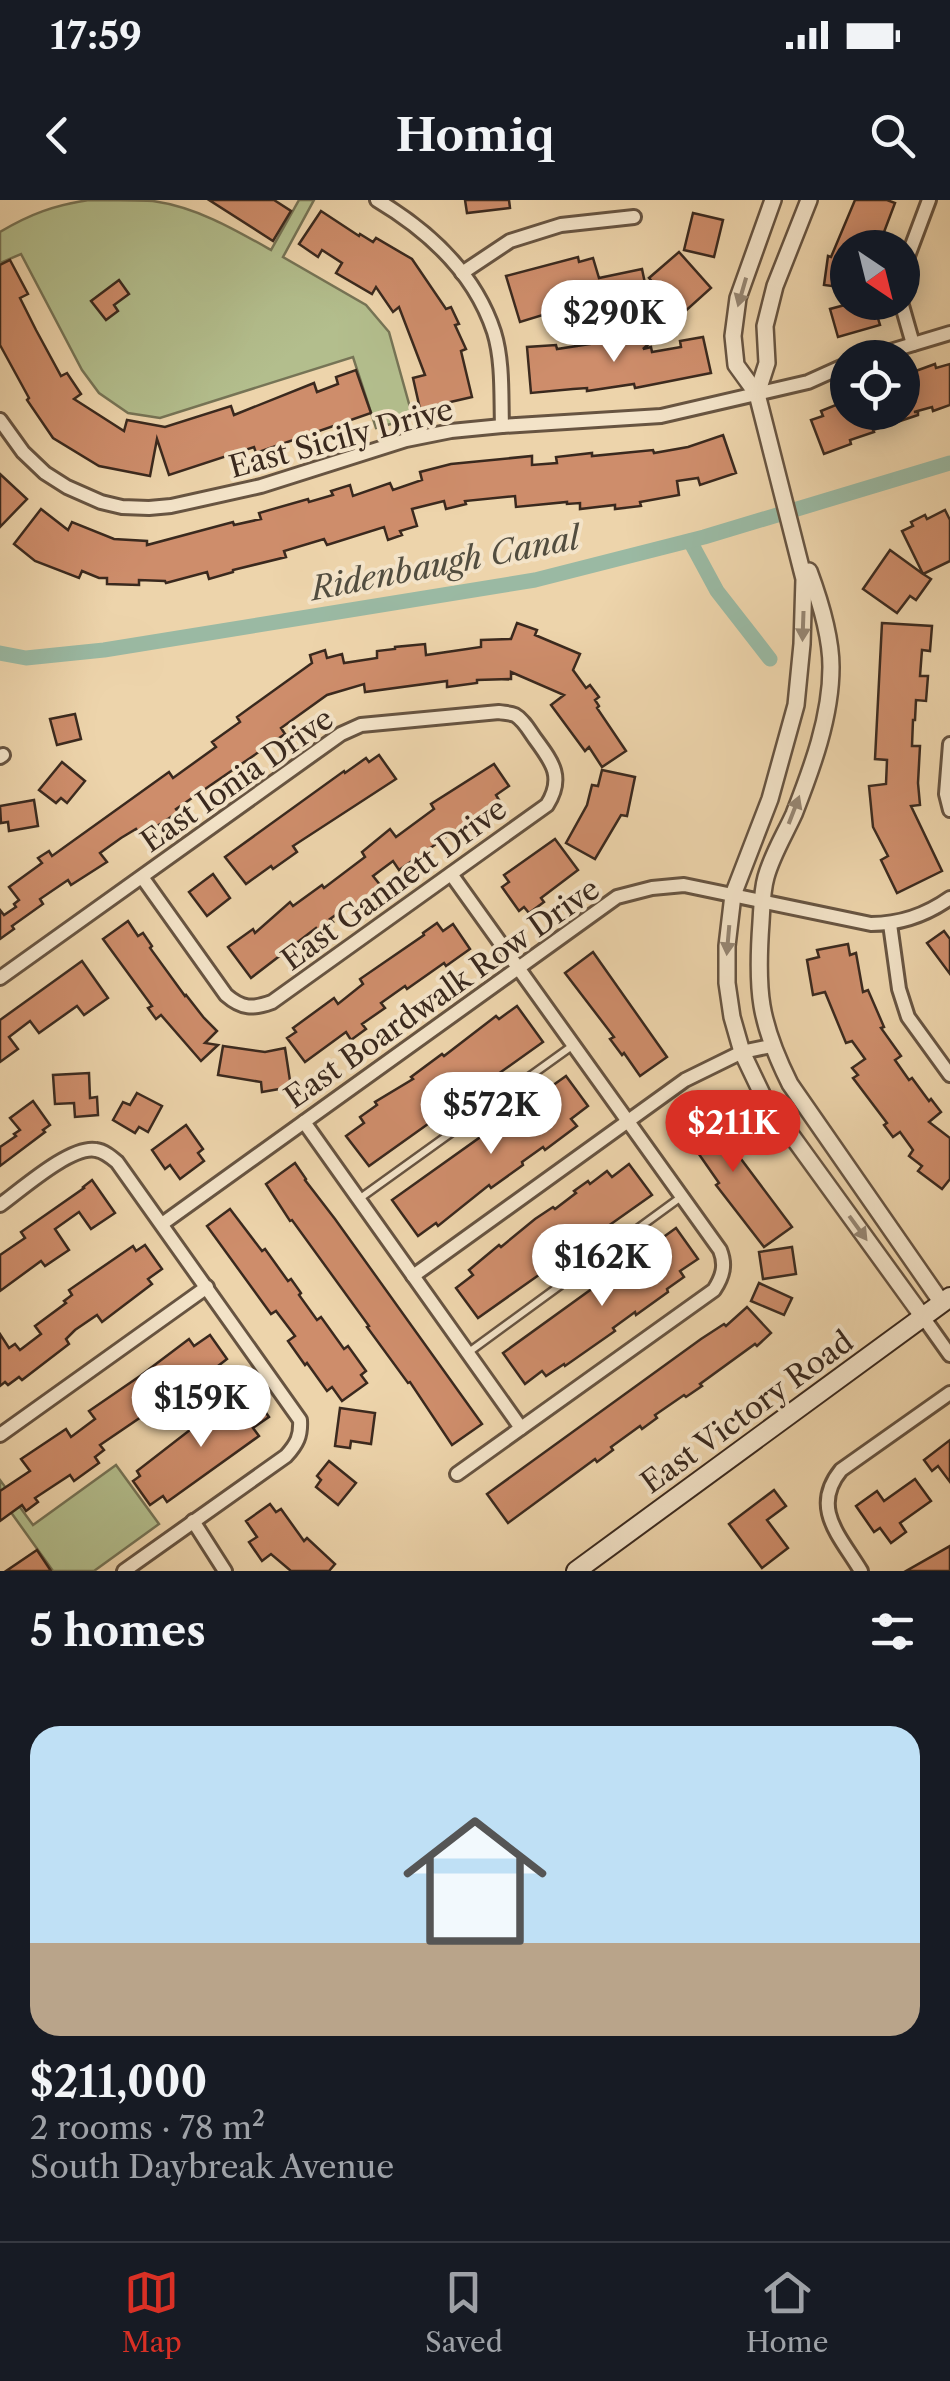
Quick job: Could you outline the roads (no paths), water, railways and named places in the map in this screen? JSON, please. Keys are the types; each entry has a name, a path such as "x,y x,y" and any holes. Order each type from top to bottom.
{"main road":[{"name":"East Victory Road","path":"576,1571 923,1318 947,1305"}],"street":[{"path":"377,200 440,246 480,300 495,335 502,426"},
{"path":"774,200 738,298 733,336 736,365 756,394 804,579 802,644 796,705 770,800 733,895 727,946 732,1016 742,1052 763,1096 950,1355"},
{"path":"756,394 767,363 765,326 775,286 809,200"},
{"path":"918,230 929,200"},
{"path":"462,272 510,241 561,225 634,217"},
{"path":"920,342 950,333"},
{"name":"East Sicily Drive","path":"0,420 23,452 45,473 82,494 122,508 171,506 261,486 406,440 502,426 661,416 808,382 830,372"},
{"path":"792,530 824,619 831,666 822,732 794,813 766,876 758,980 762,1015 771,1046 790,1084 947,1305"},
{"name":"East Ionia Drive","path":"0,978 341,734 361,725 499,712 515,715 550,760 556,781"},
{"path":"950,744 946,794 950,810"},
{"name":"East Gannett Drive","path":"142,876 226,995 245,1008 259,1007 272,1002 546,805 554,794 556,781"},
{"path":"450,874 724,1260 724,1270 714,1290 457,1474"},
{"name":"East Boardwalk Row Drive","path":"162,1224 617,898 652,888 684,885 870,924 890,924 950,898"},
{"path":"890,924 899,989 908,1017 950,1075"},
{"path":"413,1276 685,1080 742,1052 771,1046"},
{"path":"304,1122 521,1428"},
{"path":"0,1205 73,1153 97,1150 116,1162 300,1420 296,1445 286,1456 124,1571"},
{"path":"0,1435 207,1287"},
{"path":"860,1571 829,1516 828,1491 841,1470 950,1393"},
{"path":"193,1521 226,1571"}],"lane":[{"path":"359,1199 573,1045"},
{"path":"468,1353 682,1197"}],"waterway":[{"name":"Ridenbaugh Canal","path":"0,653 26,658 104,650 535,580 704,537 950,463"},
{"path":"690,541 717,591 770,659"}]}
